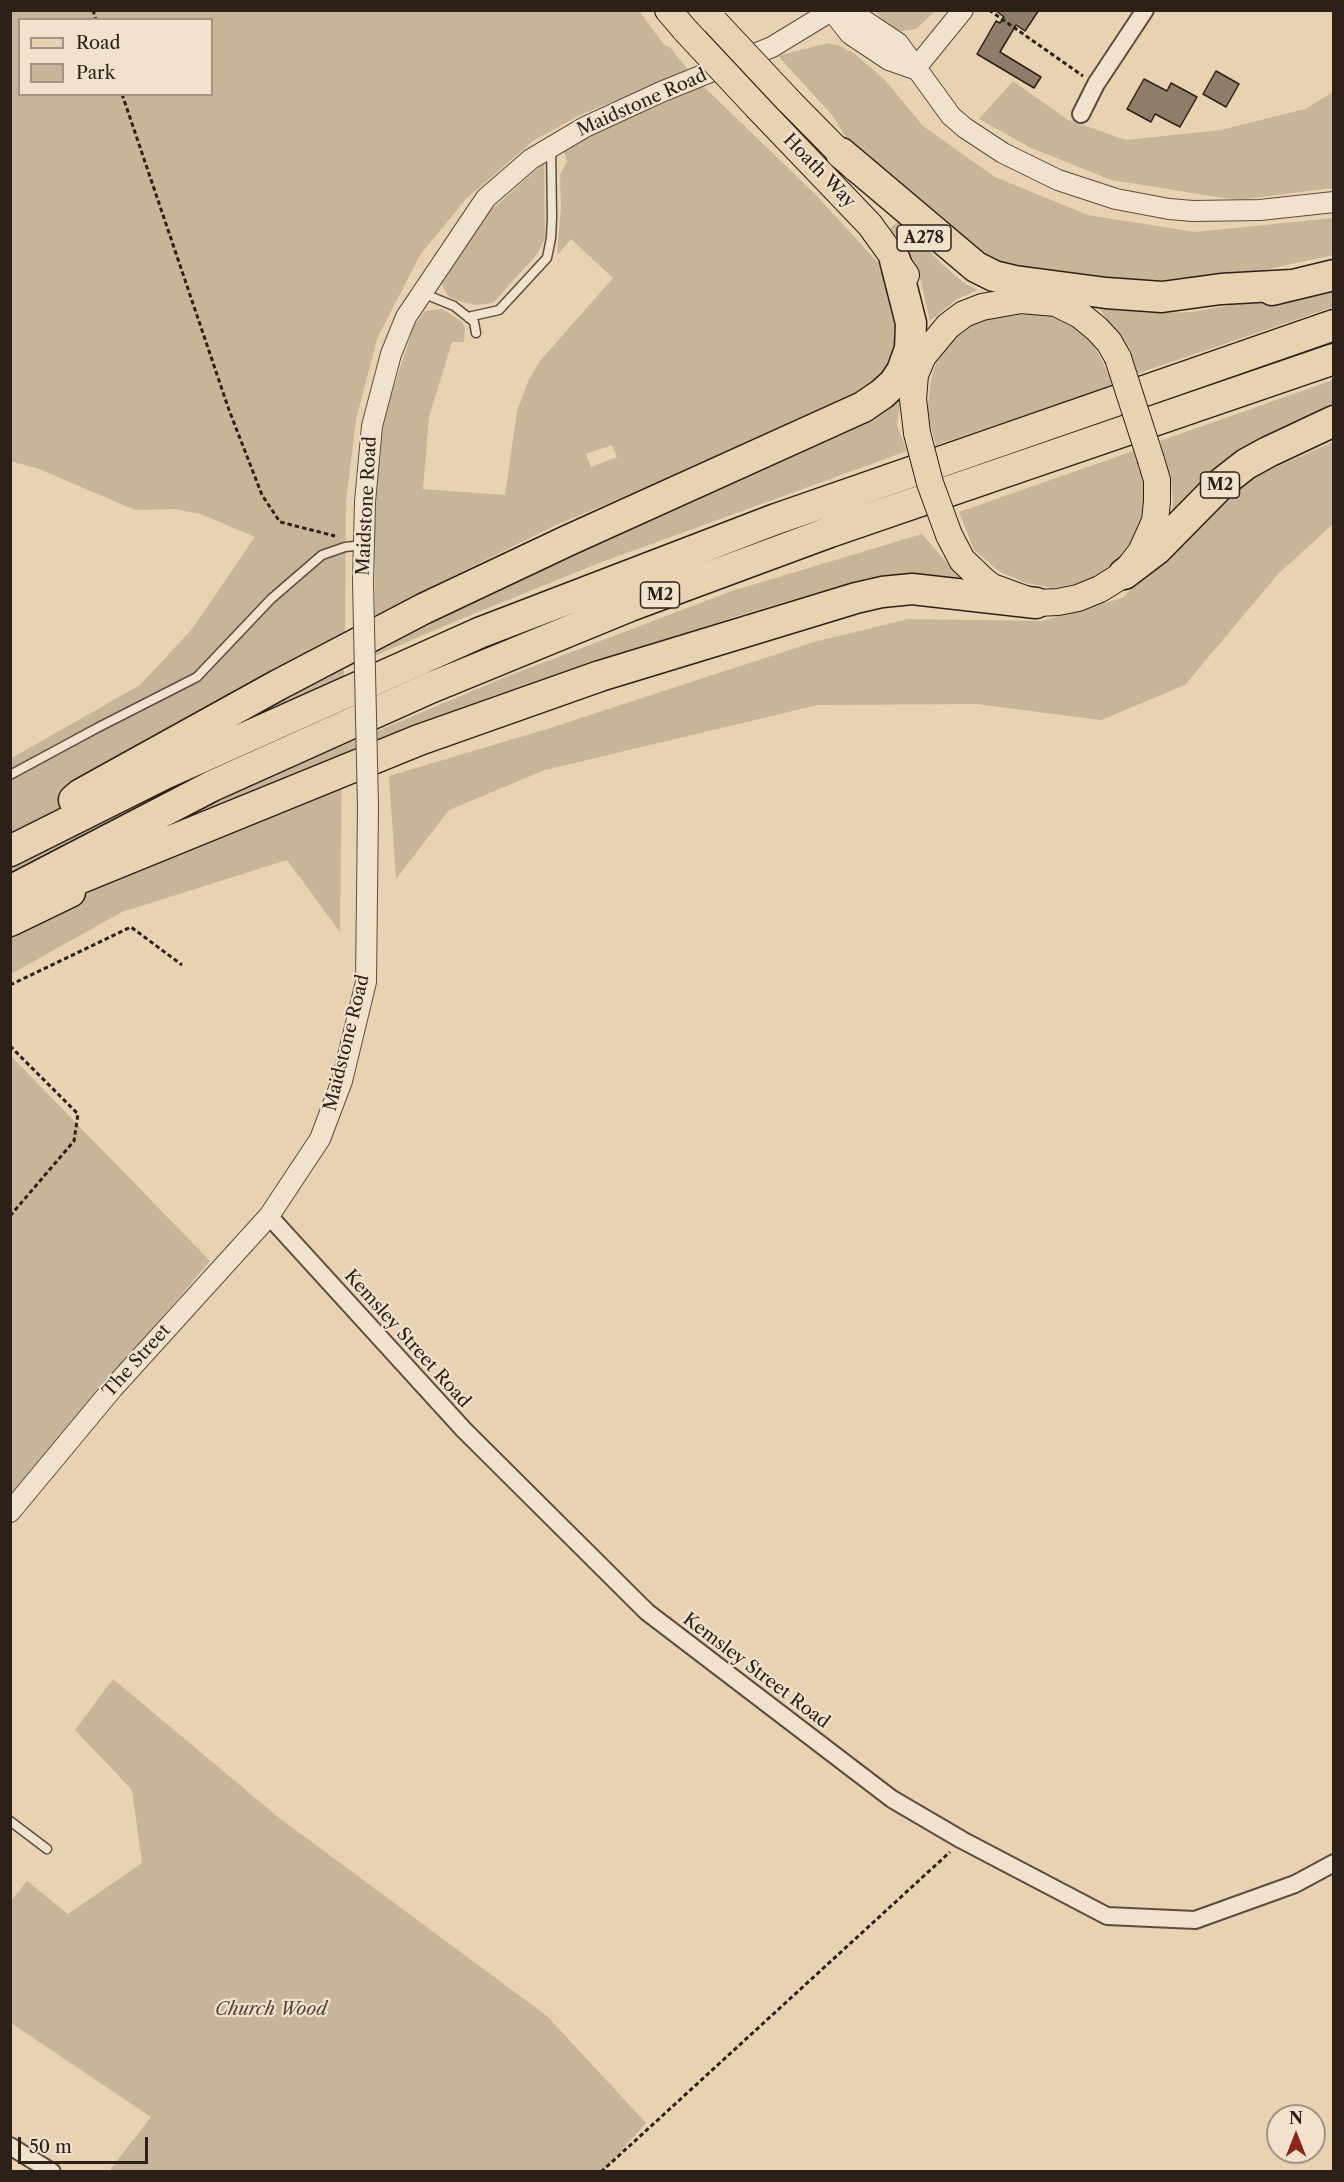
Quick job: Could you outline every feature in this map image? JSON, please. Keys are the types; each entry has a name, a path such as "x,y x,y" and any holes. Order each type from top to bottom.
{"highway":[{"path":"841,153 976,267 994,276 1095,291 1162,297 1221,289 1292,285"},
{"name":"M2","path":"18,848 81,794 423,609 863,407 882,394 903,371 910,350 911,323 895,260"},
{"path":"1056,303 1144,309 1190,308 1334,275"},
{"name":"M2","path":"18,848 164,774 479,633 776,519 1334,325"},
{"name":"M2","path":"10,891 212,786 430,687 630,606 830,532 1334,359"},
{"name":"M2","path":"836,420 870,415 896,396 919,366"},
{"name":"M2","path":"1124,574 1156,549 1223,482 1246,464 1334,421"},
{"path":"10,909 102,869 419,740 600,676 856,598 882,592 912,590 1036,603"},
{"path":"10,921 77,889 102,869"}],"main road":[{"name":"Hoath Way","path":"668,10 870,225 912,285 921,320 919,366 913,399 917,433 930,483 949,535 962,560 983,580 1012,595 1036,603"},
{"name":"Hoath Way","path":"710,16 788,100 962,274 990,290 1021,300"},
{"path":"919,366 948,326 964,314 982,307 1021,300 1056,303 1080,315 1109,342 1118,358 1157,480 1155,521 1141,552 1124,574 1100,589 1078,598 1036,603"}],"street":[{"path":"915,69 963,10"},
{"path":"1082,114 1096,84 1145,10"},
{"path":"831,11 859,17 898,43 951,116 981,140 1029,167 1089,191 1145,205 1193,211 1260,210 1334,202"},
{"name":"Maidstone Road","path":"269,1216 320,1139 342,1081 366,982 368,807 363,582 354,542 372,426 391,354 406,317 486,198 531,159 585,127 661,92 772,47 831,11"},
{"name":"The Street","path":"10,1512 113,1388 269,1216"},
{"name":"Kemsley Street Road","path":"269,1216 464,1430 647,1612 892,1799 962,1840 1107,1916 1195,1920 1294,1884 1334,1863"},
{"path":"10,2146 52,2172"}],"lane":[{"path":"468,317 499,310 547,258 552,217 551,147"},
{"path":"421,292 454,306 474,322 476,333"},
{"path":"10,775 197,677 271,599 322,555 354,542"},
{"path":"10,1821 47,1849"}],"path":[{"path":"989,10 1053,57 1096,84"},
{"path":"123,96 229,410 262,495 280,522 354,542"},
{"path":"10,985 131,927 182,965"},
{"path":"10,1046 78,1114 74,1141 10,1216"},
{"path":"601,2172 962,1840"}],"green space":[{"path":"11,11 639,11 665,46 670,47 689,71 580,115 533,141 466,199 420,255 377,339 356,420 346,502 345,638 881,415 901,397 897,425 907,451 602,562 344,669 342,746 508,676 732,591 922,534 960,578 868,578 740,615 457,713 342,756 340,932 287,860 122,912 11,974 10,759 140,685 192,629 255,537 201,514 175,509 135,510 39,469 11,461"},
{"path":"875,11 935,11 916,29 902,31 888,26"},
{"path":"828,43 838,45 855,54 885,80 923,126 995,177 1088,215 1195,232 1333,218 1333,255 1186,287 985,265 845,136 832,115 778,56"},
{"path":"1013,81 1068,120 1126,140 1221,130 1305,109 1333,92 1333,188 1236,200 1111,180 1031,148 979,119"},
{"path":"703,86 815,194 883,268 896,297 902,351 872,393 554,526 375,615 375,520 380,429 414,326 425,311 442,309 461,321 465,327 464,342 452,342 429,417 423,489 505,495 517,411 529,379 540,361 613,278 571,239 557,255 561,207 560,175 567,161 564,152 619,119 676,94","holes":["612,445 617,457 591,467 586,454"]},
{"path":"544,163 545,238 538,253 493,303 475,305 448,296 441,280 444,269 490,211"},
{"path":"899,221 942,264 964,283 978,290 957,299 930,321 921,282 910,257 890,228"},
{"path":"1333,280 1333,307 1136,374 1123,345 1100,309 1154,313 1193,312 1245,302"},
{"path":"1044,308 1091,340 1114,385 936,445 927,413 931,380 937,360 947,342 967,325 989,313"},
{"path":"1333,380 1333,411 1171,521 1173,501 1171,480 1160,441"},
{"path":"1333,442 1333,524 1278,574 1185,685 1101,720 976,704 818,705 545,770 449,810 396,879 389,776 547,729 814,642 908,619 1042,621 1122,598 1240,483"},
{"path":"1136,450 1141,463 1147,501 1140,530 1122,558 1087,582 1053,588 1026,583 1000,572 974,550 959,512"},
{"path":"11,1056 210,1261 11,1494"},
{"name":"Church Wood","path":"113,1679 278,1817 547,2016 646,2123 603,2171 109,2171 151,2117 11,2023 10,1902 27,1881 68,1914 142,1863 132,1790 75,1730"}],"building":[{"path":"995,10 1039,10 1025,31 1016,25 1000,52 1041,77 1034,88 977,54 996,21 1000,23 1004,17"},
{"path":"1216,71 1239,84 1226,107 1203,94"},
{"path":"1144,79 1167,91 1171,83 1197,97 1180,127 1155,114 1151,122 1127,109"}]}
